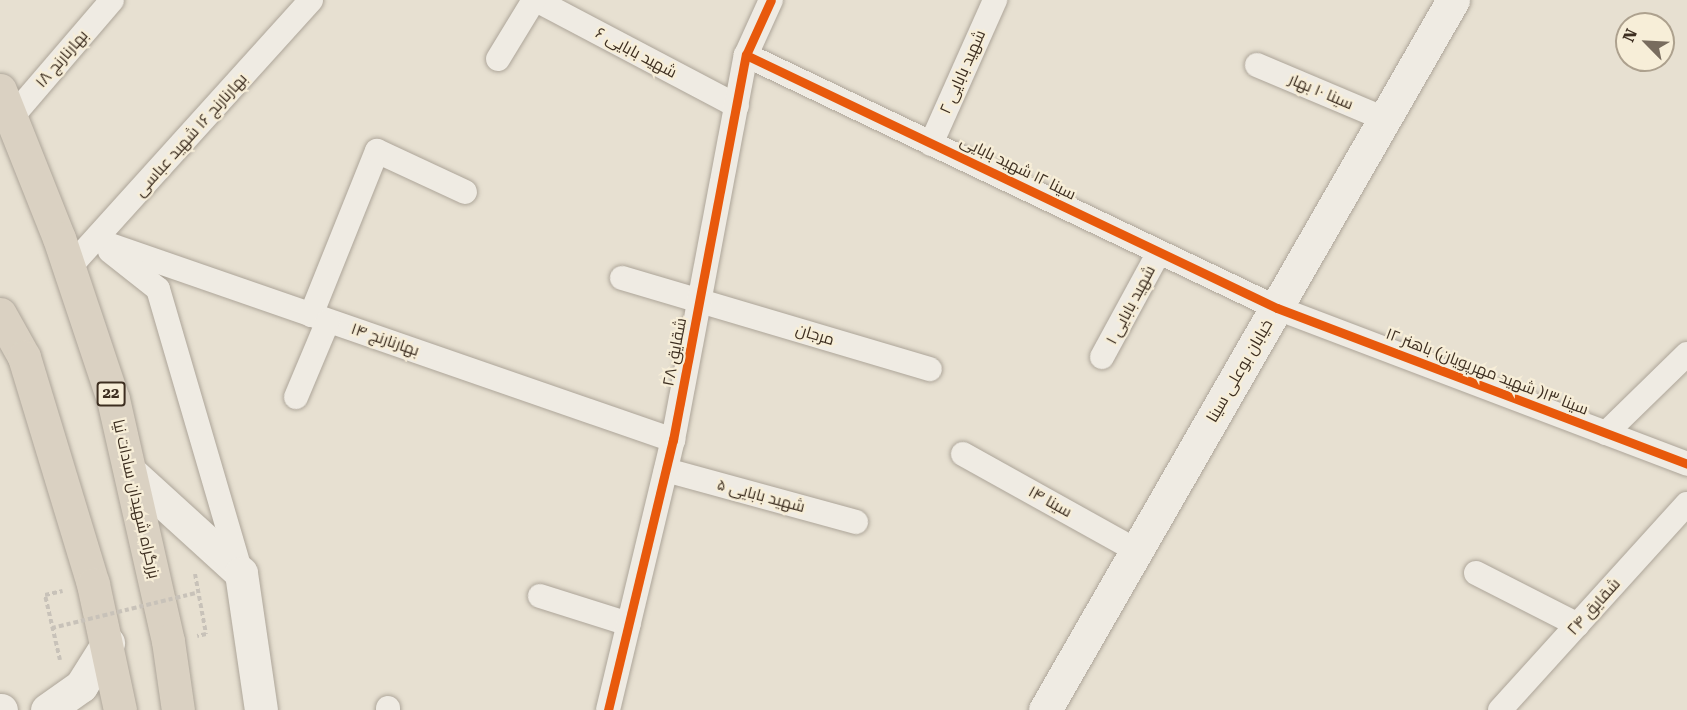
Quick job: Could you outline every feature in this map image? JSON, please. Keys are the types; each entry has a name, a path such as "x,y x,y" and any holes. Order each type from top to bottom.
{"highway":[{"name":"بزرگراه شهیدان سادات نیا","path":"5,104 69,268 113,399 168,641 178,710"},
{"path":"0,314 24,357 108,643 120,710"}],"main road":[{"name":"خیابان بوعلی سینا","path":"1045,710 1453,0"},
{"path":"130,472 241,573 261,710"},
{"path":"47,710 81,686 108,643"}],"street":[{"name":"بهارنارنج ۱۸","path":"5,104 112,0"},
{"name":"بهارنارنج ۱۶ شهید عباسی","path":"69,268 311,0"},
{"name":"شهید بابایی ۶","path":"498,59 535,0 736,106"},
{"name":"شقایق ۲۸","path":"608,710 673,440 747,56 771,0"},
{"name":"شهید بابایی ۲","path":"931,144 995,0"},
{"name":"سینا ۱۲ شهید بابایی","path":"747,56 1276,308"},
{"name":"سینا ۱۰ بهار","path":"1257,65 1385,119"},
{"path":"296,397 320,318 377,151 465,192"},
{"name":"بهارنارنج ۱۴","path":"96,240 673,440"},
{"path":"96,240 158,289 241,573"},
{"name":"شهید بابایی ۱","path":"1102,357 1159,252"},
{"name":"مرجان","path":"622,278 930,369"},
{"name":"سینا ۱۳( شهید مهرپویان) باهنر ۱۲","path":"1276,308 1687,464"},
{"path":"1605,433 1687,354"},
{"name":"سینا ۱۴","path":"963,454 1137,551"},
{"name":"شهید بابایی ۵","path":"666,470 856,522"},
{"name":"شقایق ۲۴","path":"1500,710 1687,504"},
{"path":"1476,573 1578,625"},
{"path":"540,596 629,624"}],"path":[{"path":"193,574 206,634"},
{"path":"52,628 196,593"},
{"path":"45,595 60,660"}],"cycle path":[{"path":"608,710 673,440 746,55 771,0"},
{"path":"746,55 1277,308 1687,464"}]}
